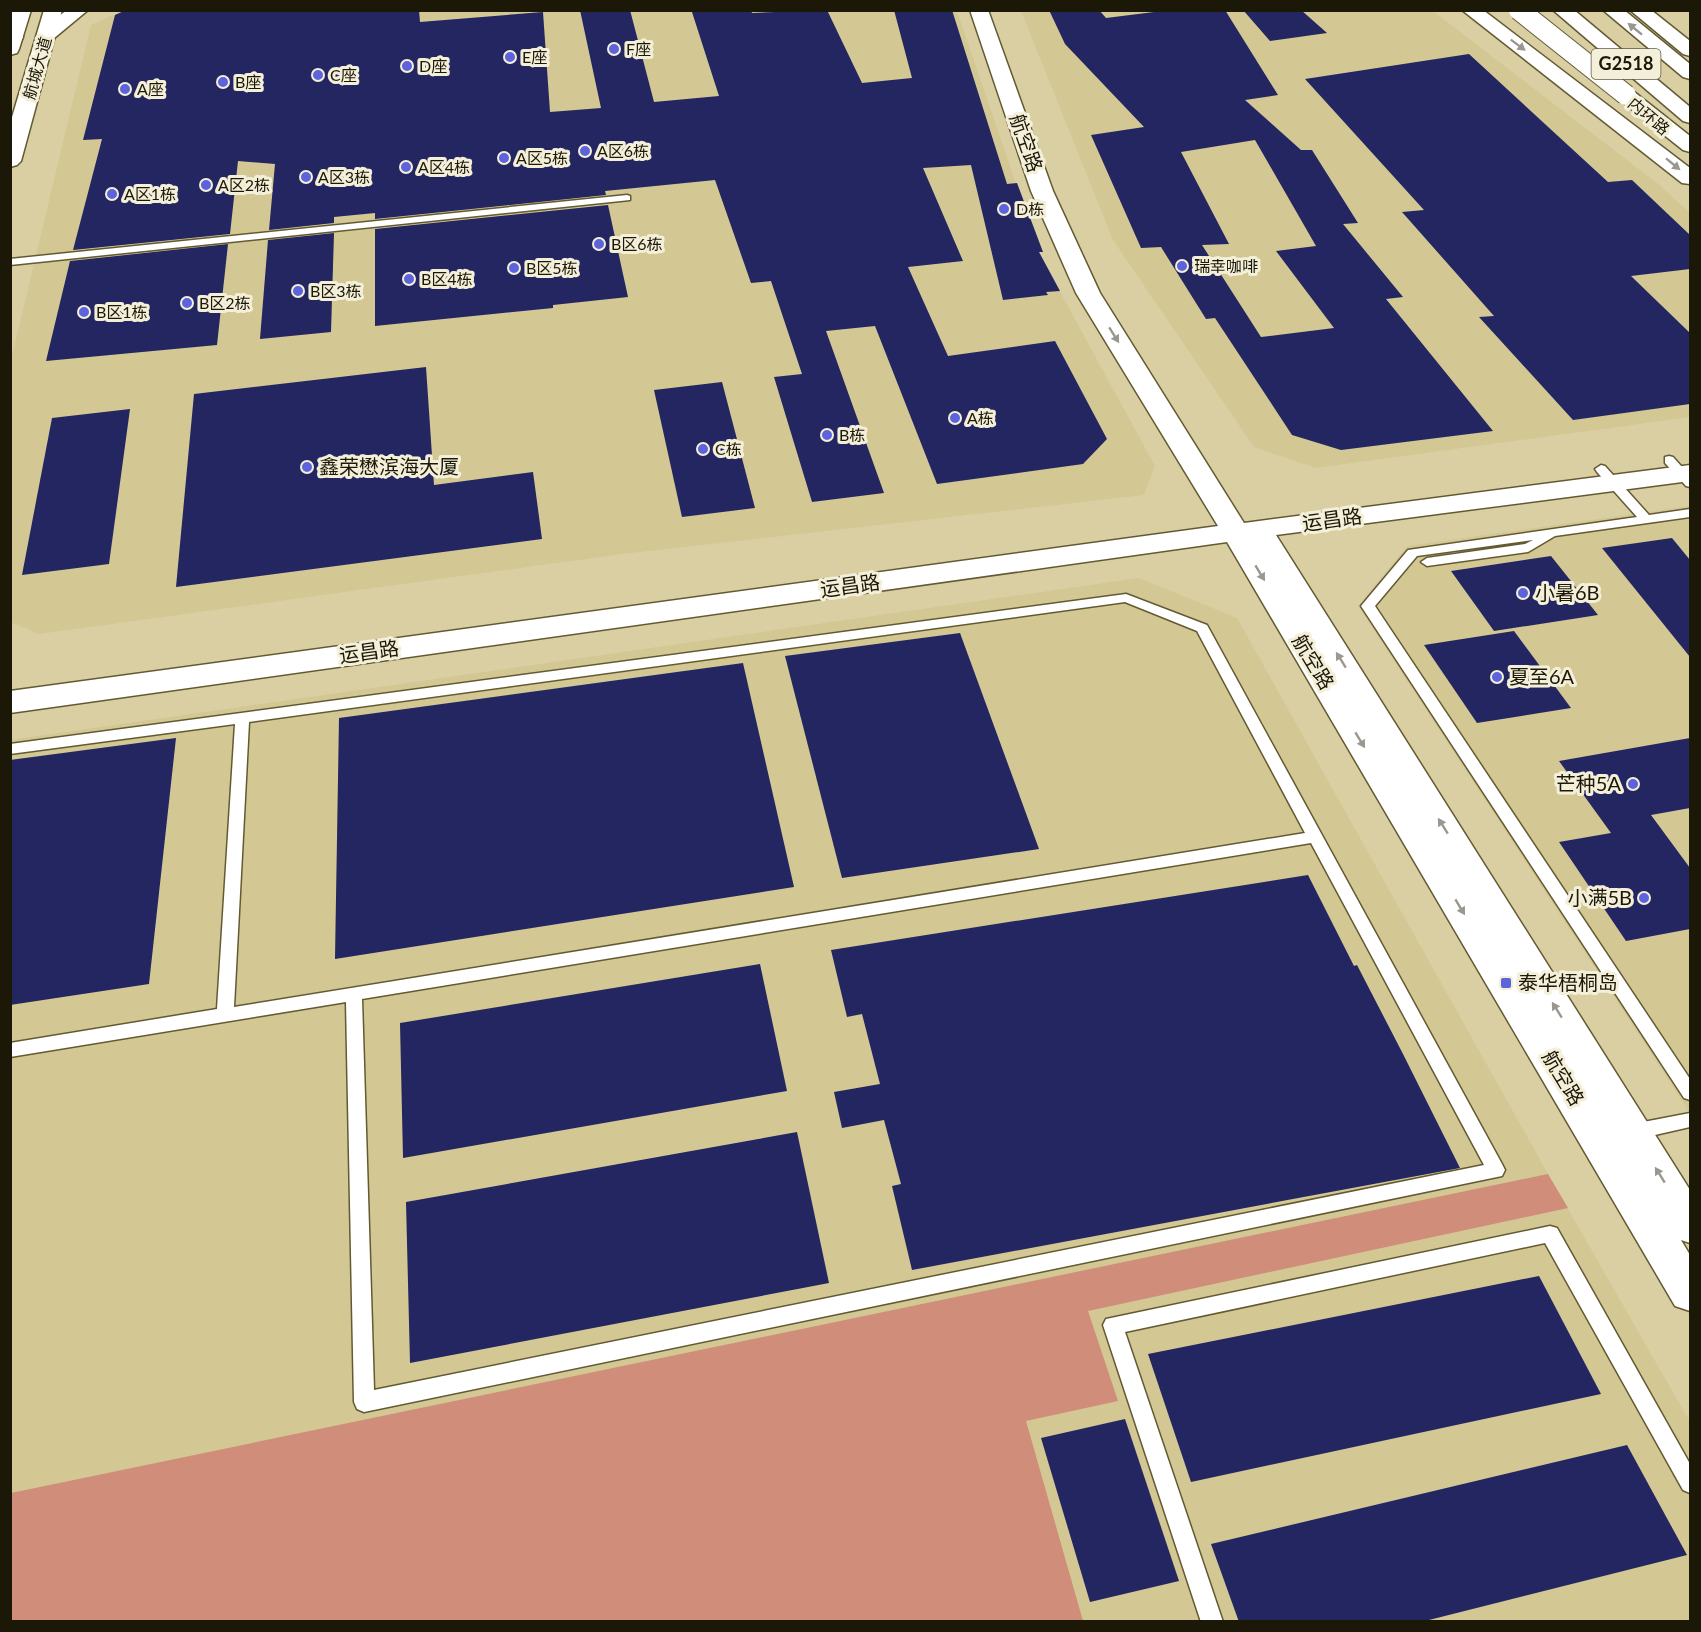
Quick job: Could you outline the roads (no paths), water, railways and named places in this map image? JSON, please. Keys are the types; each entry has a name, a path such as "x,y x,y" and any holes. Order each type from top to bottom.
{"main road":[{"name":"航城大道","path":"12,39 22,10"},
{"name":"航城大道","path":"10,161 53,10"},
{"path":"46,35 79,10"},
{"name":"航空路","path":"979,10 1042,191 1088,293 1243,524 1633,1132 1690,1225"},
{"name":"航空路","path":"994,10 1061,189 1106,284 1690,1292"},
{"path":"1471,10 1690,178"},
{"path":"1519,10 1690,149"},
{"name":"内环路","path":"1525,10 1690,149"},
{"name":"G2518","path":"1562,10 1690,117"},
{"name":"G2518","path":"1612,10 1690,73"},
{"path":"1639,10 1690,50"},
{"name":"运昌路","path":"10,683 1608,476 1685,469"},
{"name":"运昌路","path":"10,702 1243,524"}],"lane":[{"path":"10,262 627,198"},
{"path":"1608,476 1646,519"},
{"path":"1690,513 1413,553 1368,606 1690,1093"},
{"path":"1427,562 1528,548 1556,532"},
{"path":"10,748 1126,598 1202,628 1496,1170 364,1402 354,994"},
{"path":"225,1015 242,717"},
{"path":"10,1050 1314,837"},
{"path":"1633,1132 1690,1120"},
{"path":"1212,1622 1113,1325 1550,1234 1690,1483"}],"place":[{"name":"F座","path":"614,49"},
{"name":"E座","path":"510,57"},
{"name":"D座","path":"407,66"},
{"name":"C座","path":"318,75"},
{"name":"B座","path":"223,82"},
{"name":"A座","path":"125,89"},
{"name":"A区6栋","path":"585,151"},
{"name":"A区5栋","path":"504,158"},
{"name":"A区4栋","path":"406,167"},
{"name":"A区3栋","path":"306,177"},
{"name":"A区2栋","path":"206,185"},
{"name":"A区1栋","path":"112,194"},
{"name":"D栋","path":"1004,209"},
{"name":"B区6栋","path":"599,244"},
{"name":"瑞幸咖啡","path":"1182,266"},
{"name":"B区5栋","path":"514,268"},
{"name":"B区4栋","path":"409,279"},
{"name":"B区3栋","path":"298,291"},
{"name":"B区2栋","path":"187,303"},
{"name":"B区1栋","path":"84,312"},
{"name":"A栋","path":"955,418"},
{"name":"B栋","path":"827,435"},
{"name":"C栋","path":"703,449"},
{"name":"鑫荣懋滨海大厦","path":"307,467"},
{"name":"小暑6B","path":"1523,593"},
{"name":"夏至6A","path":"1497,677"},
{"name":"芒种5A","path":"1633,784"},
{"name":"小满5B","path":"1644,898"},
{"name":"泰华梧桐岛","path":"1506,983"}]}
